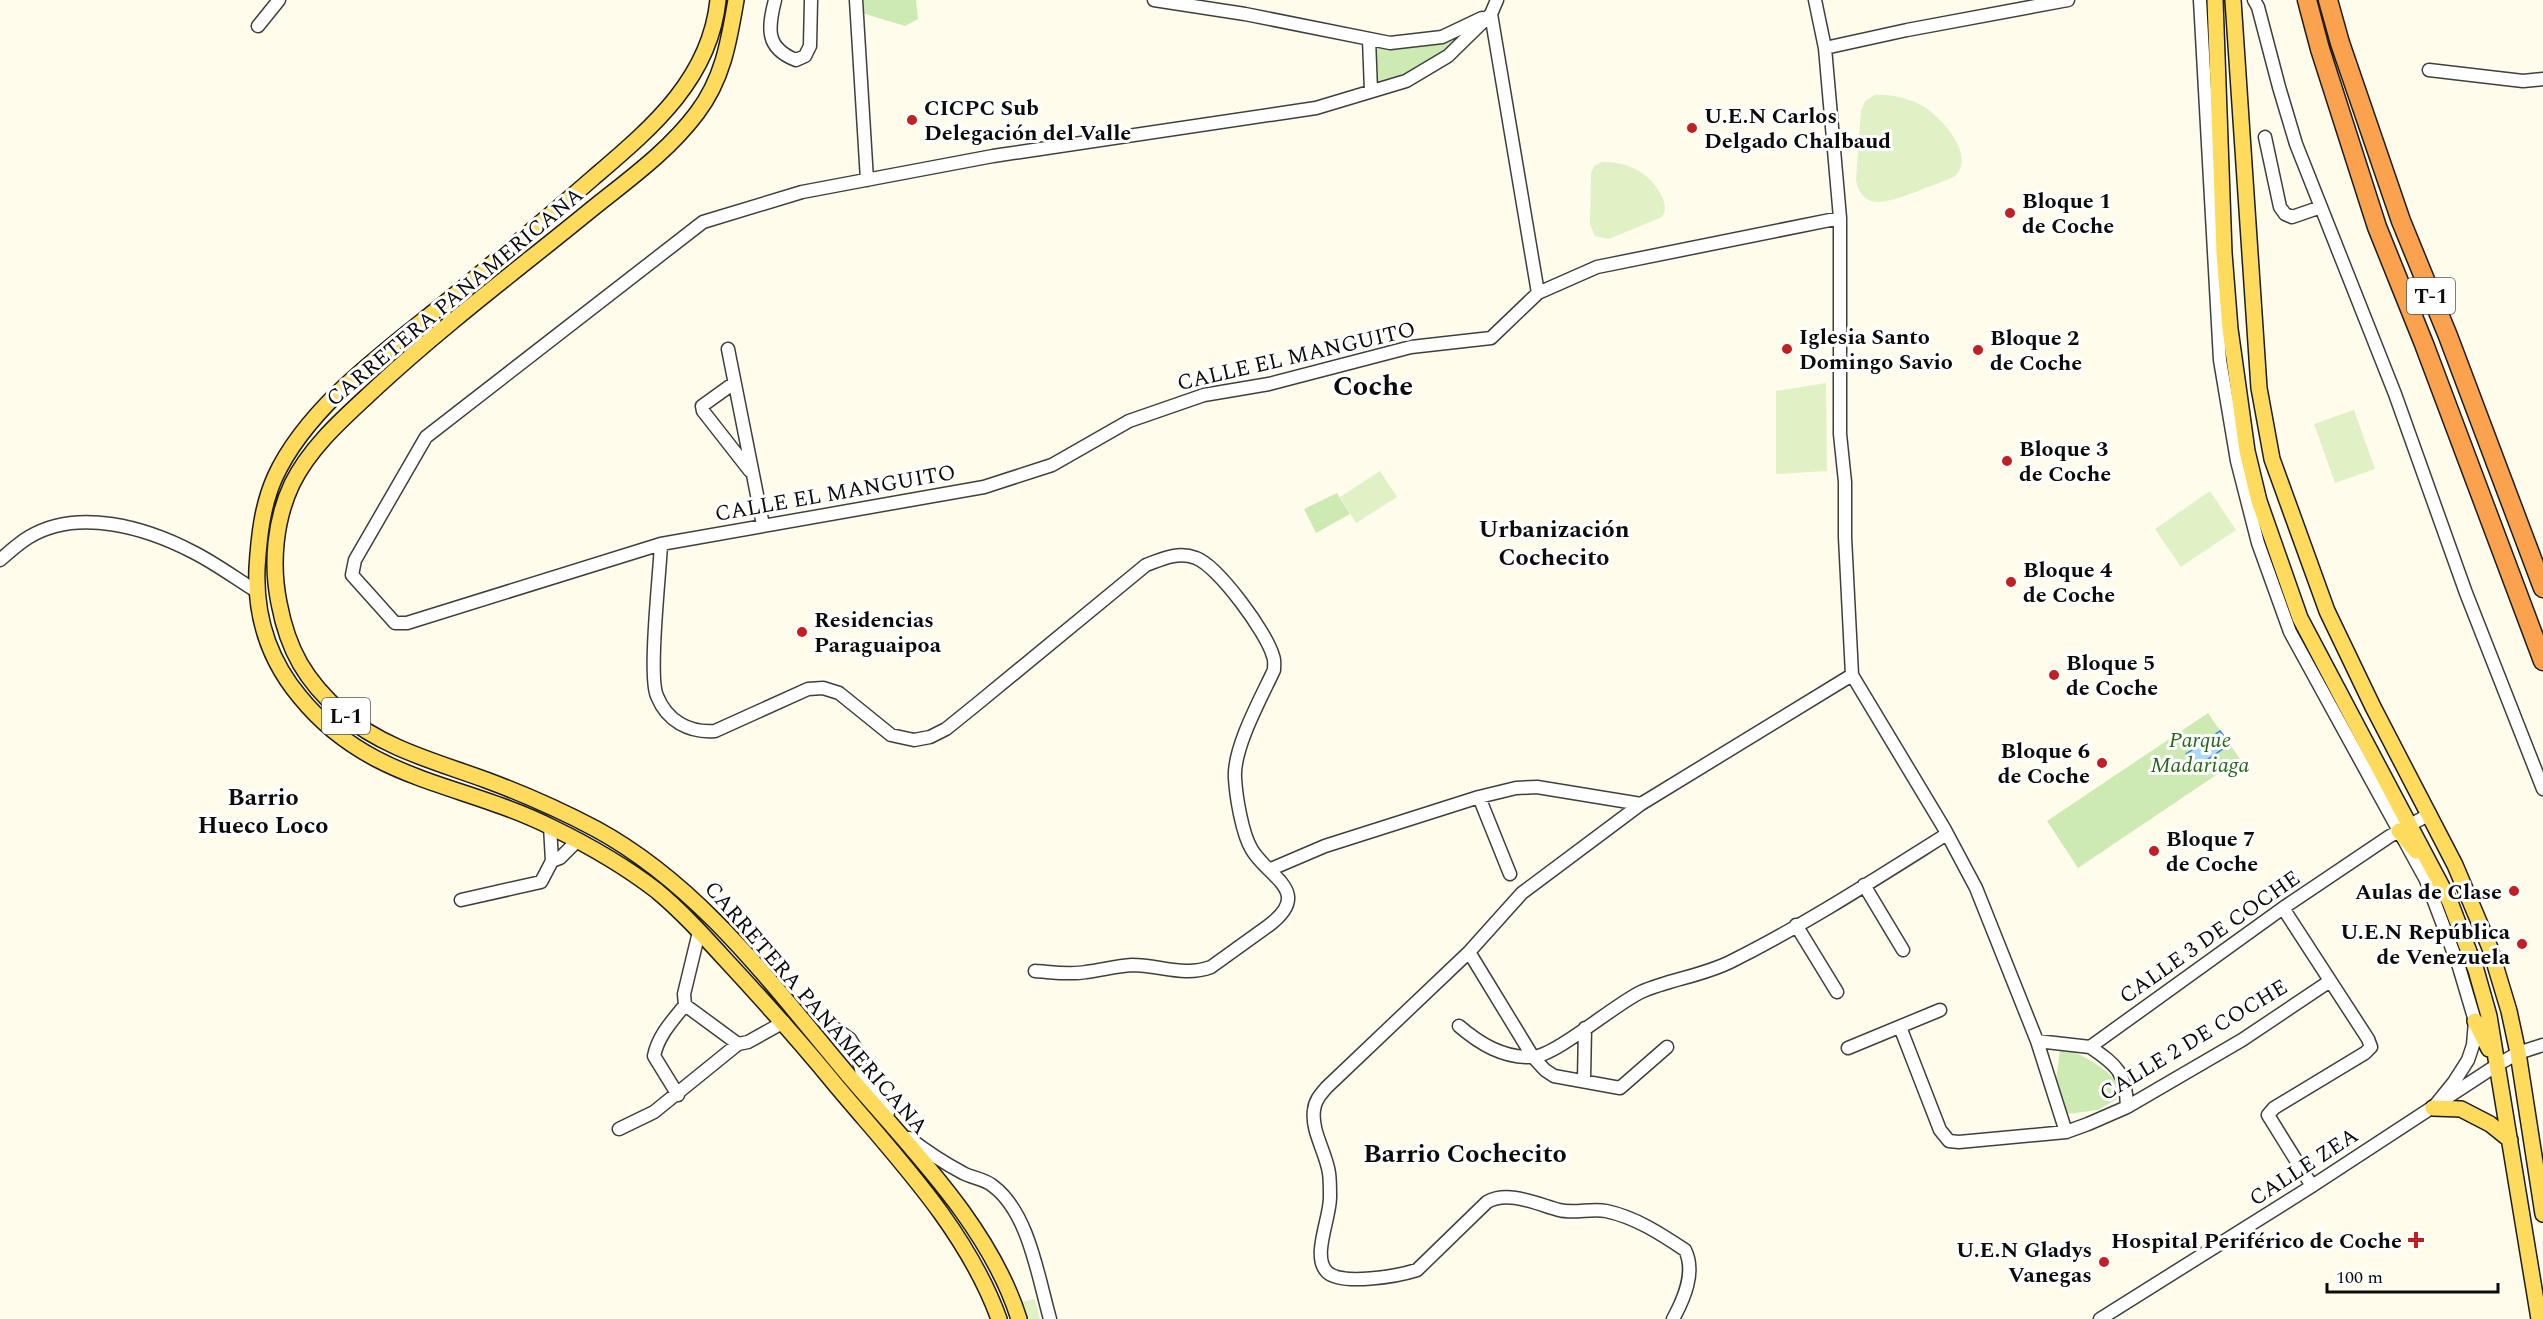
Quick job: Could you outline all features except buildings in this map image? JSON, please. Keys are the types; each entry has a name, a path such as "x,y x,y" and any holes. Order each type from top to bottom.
{"highway":[{"name":"T-1","path":"2307,0 2323,60 2377,227 2424,344 2543,661"},
{"name":"T-1","path":"2328,0 2401,221 2448,336 2543,588"}],"main road":[{"name":"CARRETERA PANAMERICANA","path":"718,0 712,33 692,78 654,123 526,237 393,345 333,398 305,429 277,474 259,534 256,591 263,630 279,671 315,715 339,736 369,756 402,772 550,826 657,891 784,1022 940,1212 975,1267 999,1319"},
{"name":"CARRETERA PANAMERICANA","path":"736,0 732,31 722,66 707,99 681,132 638,171 402,365 349,414 312,454 293,483 279,525 276,591 284,630 297,662 332,704 356,725 404,750 533,798 626,846 697,902 857,1077 958,1206 993,1262 1018,1319"},
{"path":"2215,0 2224,253 2230,329 2247,451 2259,501 2300,618 2404,828 2431,877 2450,902 2476,970 2489,1016 2539,1319"},
{"path":"2233,0 2259,388 2272,459 2327,611 2373,707 2464,884 2490,948 2509,1011 2518,1053 2543,1214"},
{"path":"2404,828 2431,877"},
{"path":"2475,1021 2497,1065"},
{"path":"2433,1108 2461,1109 2490,1124 2510,1140"}],"street":[{"path":"258,26 279,0"},
{"path":"775,0 770,20 772,42 782,55 796,60 805,56 810,46 811,0"},
{"path":"856,0 867,180 993,156 1316,108 1406,81 1448,57 1491,14 1497,0"},
{"path":"1154,0 1245,14 1390,43 1442,37 1491,14"},
{"path":"1815,0 1825,48 1840,218 1840,434 1845,482 1845,537 1852,675 1947,834 1976,888 2037,1041 2066,1132"},
{"path":"1825,48 2068,0"},
{"path":"2200,0 2206,78 2216,317 2220,360 2237,461 2258,543 2290,632 2404,828"},
{"path":"2254,0 2296,144 2395,394 2466,593 2543,789"},
{"path":"1491,14 1538,293"},
{"path":"1369,39 1371,91"},
{"path":"2429,70 2523,81 2543,79"},
{"path":"2265,136 2280,207 2285,214 2292,217 2321,207"},
{"name":"CALLE EL MANGUITO","path":"867,180 802,192 703,222 426,437 356,560 352,575 355,580 395,623 407,623 662,544 984,487 1052,465 1129,421 1204,395 1269,384 1411,347 1491,338 1538,293 1597,267 1840,218"},
{"path":"728,349 764,525"},
{"path":"734,383 706,401 702,406 703,411 753,474"},
{"path":"0,560 29,536 53,527 78,522 107,524 144,530 194,552 256,591"},
{"path":"662,544 655,652 656,694 672,719 686,728 699,732 715,731 808,688 824,688 839,693 891,735 914,740 930,737 946,729 1146,565 1174,555 1196,558 1221,576 1263,635 1274,658 1274,670 1236,759 1235,779 1247,839 1252,851 1278,877 1287,894 1287,902 1282,913 1277,920 1211,967 1190,973 1135,965 1116,966 1084,973 1035,971"},
{"path":"1673,1319 1684,1300 1690,1267 1685,1250 1639,1222 1604,1210 1561,1210 1538,1202 1501,1197 1487,1202 1417,1270 1404,1274 1345,1279 1334,1277 1326,1270 1320,1253 1331,1199 1329,1172 1314,1120 1317,1098 1469,952 1522,893 1641,804 1852,675"},
{"path":"1271,869 1326,846 1479,796 1516,788 1537,787 1641,804"},
{"path":"1479,796 1510,874"},
{"name":"CALLE 3 DE COCHE","path":"2090,1047 2283,909 2404,828 2430,814"},
{"path":"461,900 541,882 552,861 550,826"},
{"path":"1458,1026 1476,1041 1497,1052 1533,1057 1556,1046 1642,991 1699,975 1731,962 1947,834"},
{"path":"552,861 560,858 577,841"},
{"path":"2431,877 2475,1021 2473,1045 2468,1060 2433,1108"},
{"path":"1864,885 1903,950"},
{"path":"2283,909 2371,1047 2365,1053 2274,1108 2268,1115 2312,1186"},
{"path":"1796,925 1837,992"},
{"path":"678,1095 654,1056 656,1045 666,1028 685,1005 684,994 699,932"},
{"path":"1469,952 1533,1057 1549,1074 1623,1087 1667,1047"},
{"name":"CALLE 2 DE COCHE","path":"1900,1027 1940,1130 1949,1141 2066,1132 2127,1107 2242,1040 2330,981"},
{"path":"685,1005 738,1044"},
{"path":"1848,1048 1940,1010"},
{"path":"619,1129 654,1112 678,1095 738,1044 748,1042 784,1022"},
{"path":"829,1023 850,1039 856,1049 857,1077 895,1124 924,1150 965,1174 992,1184 1009,1201 1023,1225 1050,1319"},
{"path":"1584,1080 1585,1028"},
{"path":"2037,1041 2090,1047 2112,1062 2126,1084 2127,1107"},
{"path":"2518,1053 2543,1045"},
{"name":"CALLE ZEA","path":"2100,1319 2518,1053"}],"green space":[{"path":"862,0 916,0 918,19 905,26 862,13"},
{"path":"1485,18 1447,55 1405,79 1373,88 1371,42 1390,46"},
{"path":"1875,95 1896,96 1917,103 1945,125 1959,147 1962,158 1960,168 1954,177 1884,201 1873,202 1863,195 1856,180 1861,111 1865,101"},
{"path":"1602,162 1628,166 1651,180 1664,203 1665,211 1662,217 1609,239 1595,236 1590,224 1591,173 1594,166"},
{"path":"1826,383 1827,471 1776,474 1776,391"},
{"path":"2354,410 2375,469 2335,483 2314,424"},
{"path":"1380,471 1397,497 1356,523 1340,497"},
{"path":"2210,491 2236,530 2181,567 2155,529"},
{"path":"1337,493 1350,514 1316,533 1304,509"},
{"name":"Parque Madariaga","path":"2208,713 2240,759 2078,868 2047,821"},
{"path":"2069,1050 2083,1056 2113,1077 2118,1083 2117,1099 2098,1110 2067,1114 2055,1087 2060,1051"},
{"path":"1035,1299 1040,1319 1025,1319 1021,1302"}],"water":[{"path":"2220,731 2230,744 2195,768 2186,754"}],"place":[{"name":"CICPC Sub Delegación del Valle","path":"912,120"},
{"name":"U.E.N Carlos Delgado Chalbaud","path":"1692,128"},
{"name":"Bloque 1 de Coche","path":"2010,213"},
{"name":"Iglesia Santo Domingo Savio","path":"1787,349"},
{"name":"Bloque 2 de Coche","path":"1978,350"},
{"name":"Bloque 3 de Coche","path":"2007,461"},
{"name":"Bloque 4 de Coche","path":"2011,582"},
{"name":"Residencias Paraguaipoa","path":"802,632"},
{"name":"Bloque 5 de Coche","path":"2054,675"},
{"name":"Bloque 6 de Coche","path":"2102,763"},
{"name":"Bloque 7 de Coche","path":"2154,851"},
{"name":"Aulas de Clase","path":"2514,891"},
{"name":"U.E.N República de Venezuela","path":"2522,944"},
{"name":"Hospital Periférico de Coche","path":"2416,1240"},
{"name":"U.E.N Gladys Vanegas","path":"2104,1262"}],"district":[{"name":"Coche","path":"1373,385"},
{"name":"Urbanización Cochecito","path":"1554,543"},
{"name":"Barrio Hueco Loco","path":"263,811"},
{"name":"Barrio Cochecito","path":"1465,1153"}]}
